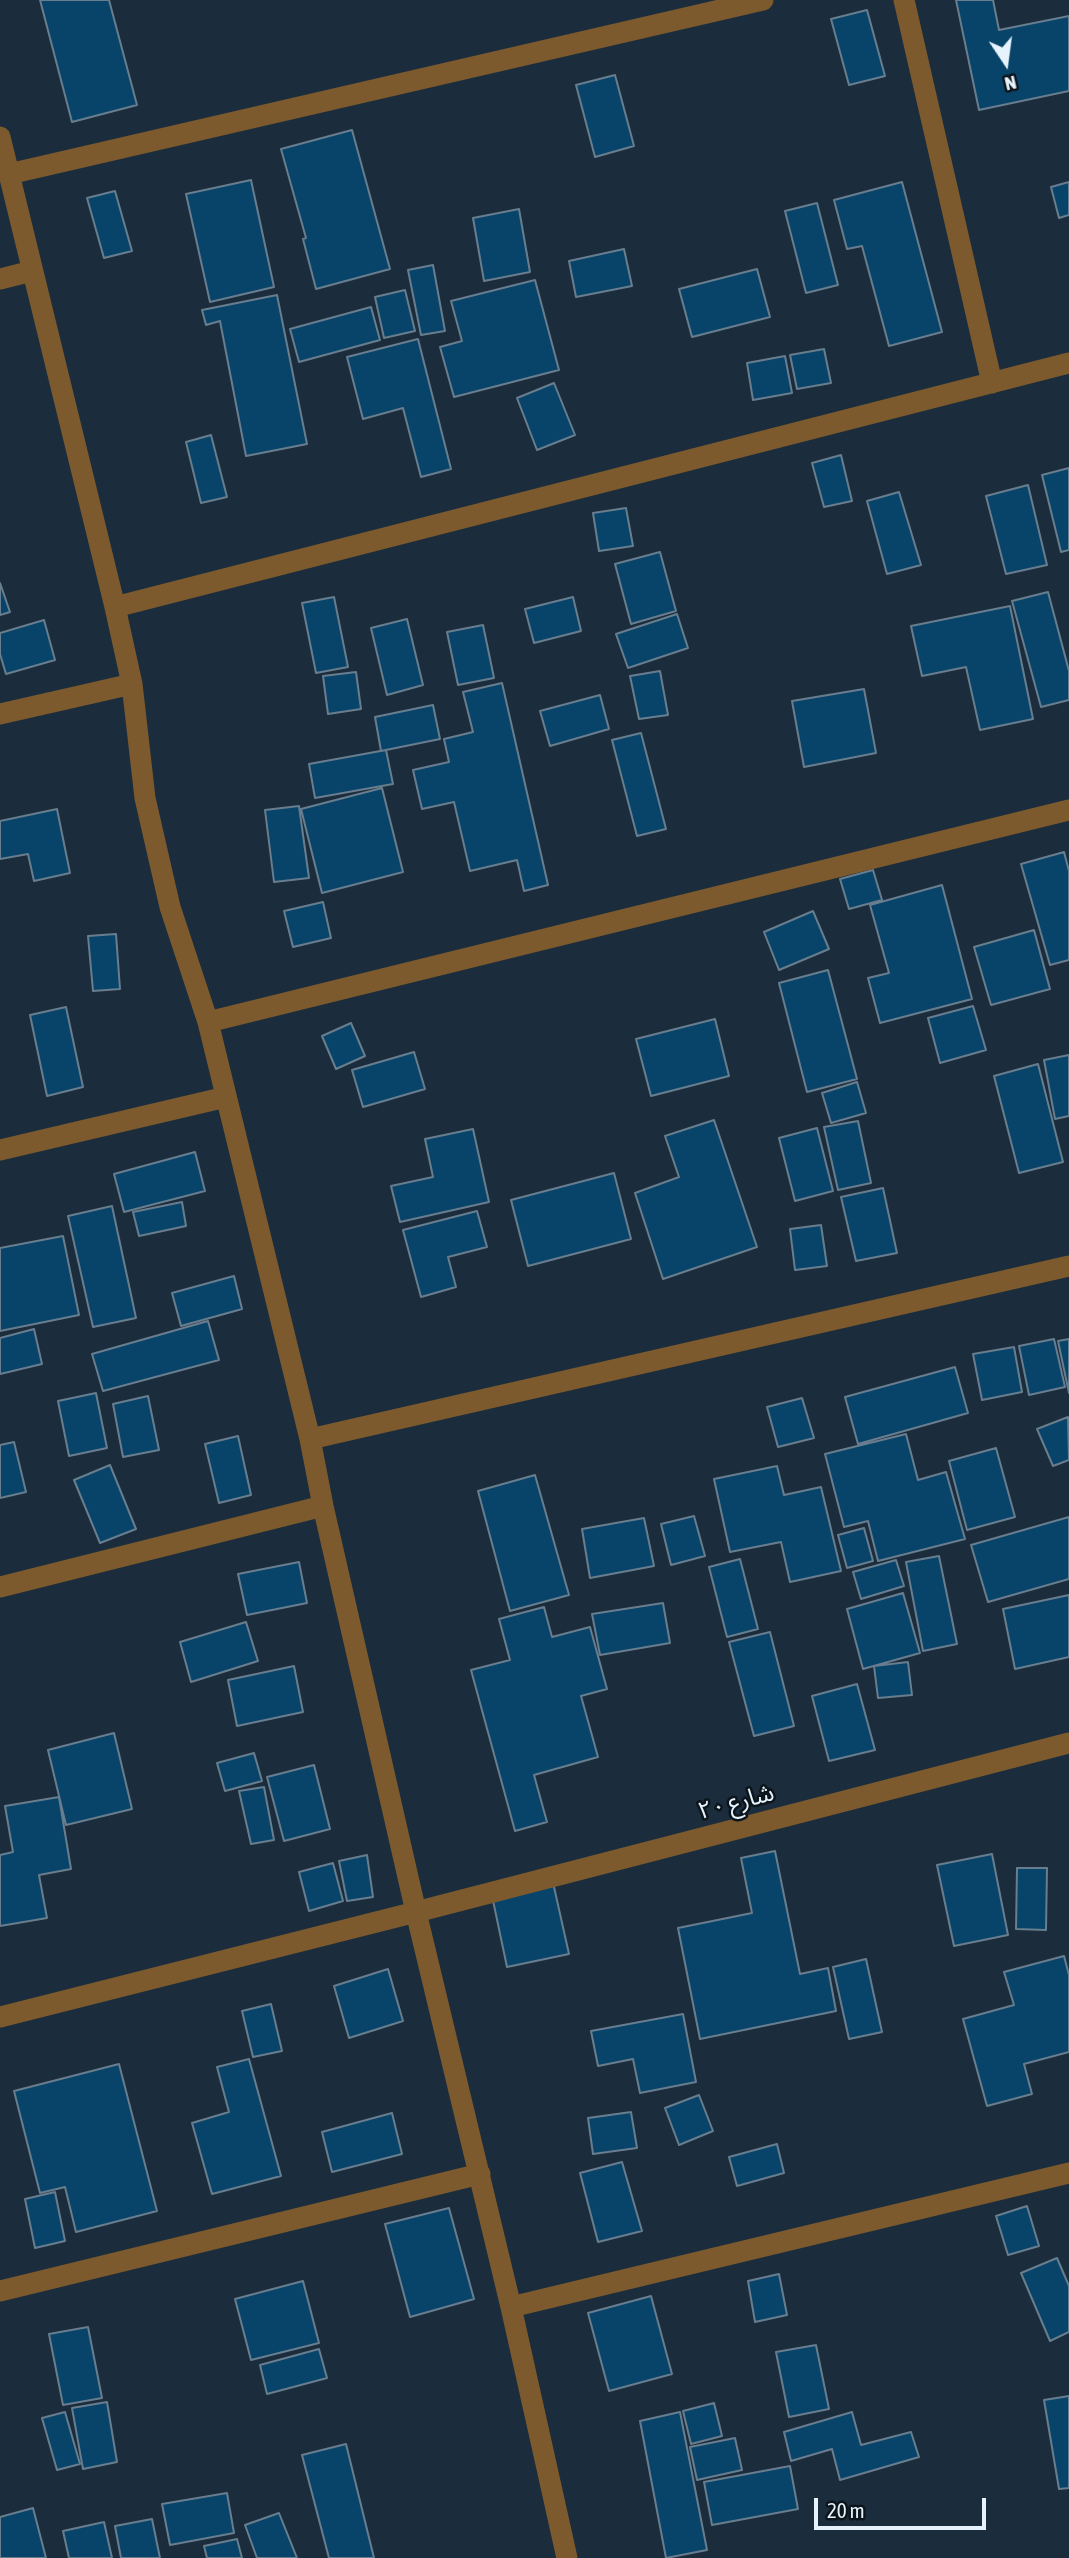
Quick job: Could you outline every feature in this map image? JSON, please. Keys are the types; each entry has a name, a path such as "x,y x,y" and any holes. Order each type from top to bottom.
{"street":[{"path":"9,174 763,0"},
{"path":"904,0 992,383"},
{"path":"0,136 132,684 145,798 170,907 208,1022 310,1439 416,1912 480,2174 567,2558"},
{"path":"0,279 32,271"},
{"path":"115,607 1069,363"},
{"path":"0,714 132,684"},
{"path":"208,1022 1069,810"},
{"path":"0,1150 226,1097"},
{"path":"310,1439 1069,1266"},
{"path":"0,1587 323,1506"},
{"name":"شارع ٢٠","path":"0,2017 1069,1743"},
{"path":"511,2307 1069,2173"},
{"path":"0,2291 480,2174"}],"building":[{"path":"40,0 109,0 137,105 72,122"},
{"path":"956,0 993,0 999,30 1069,16 1069,91 979,110"},
{"path":"867,10 885,76 849,85 831,19"},
{"path":"615,75 634,146 595,157 576,85"},
{"path":"352,130 390,269 316,289 303,239 306,238 281,149"},
{"path":"251,180 274,287 210,302 186,194"},
{"path":"902,182 942,332 889,346 862,246 847,249 834,200"},
{"path":"1069,182 1069,215 1059,218 1051,187"},
{"path":"115,191 132,251 104,258 87,198"},
{"path":"817,203 838,285 806,293 785,211"},
{"path":"519,209 530,272 484,281 473,218"},
{"path":"624,249 632,286 576,297 569,261"},
{"path":"433,265 445,331 421,335 408,270"},
{"path":"757,269 770,317 692,337 679,289"},
{"path":"535,280 559,370 454,397 440,347 462,341 451,301"},
{"path":"405,290 415,331 384,338 375,297"},
{"path":"277,295 307,444 246,456 220,321 206,325 202,310"},
{"path":"371,307 380,340 299,362 290,329"},
{"path":"418,339 451,469 421,477 403,408 363,419 347,357"},
{"path":"824,349 831,383 797,389 790,355"},
{"path":"785,356 792,393 753,400 747,363"},
{"path":"554,383 575,435 537,450 517,398"},
{"path":"211,435 227,497 201,503 186,442"},
{"path":"841,455 852,501 824,507 812,463"},
{"path":"1069,468 1069,550 1061,552 1042,475"},
{"path":"1028,485 1047,565 1006,574 986,496"},
{"path":"899,492 921,565 887,574 867,501"},
{"path":"626,508 633,546 599,551 593,513"},
{"path":"660,552 676,611 631,624 615,564"},
{"path":"0,583 10,612 0,615"},
{"path":"1048,592 1069,671 1069,700 1041,707 1012,601"},
{"path":"334,597 348,667 316,673 302,603"},
{"path":"573,597 581,631 534,643 525,609"},
{"path":"1010,606 1033,719 980,730 966,667 922,676 911,626"},
{"path":"677,614 688,648 628,668 616,634"},
{"path":"407,619 423,685 387,695 371,628"},
{"path":"44,620 55,660 6,674 0,654 0,633"},
{"path":"483,625 494,678 458,685 447,632"},
{"path":"660,671 668,715 639,719 630,676"},
{"path":"356,672 361,709 328,714 323,676"},
{"path":"502,683 548,885 524,891 517,860 470,871 454,802 422,809 413,770 449,762 444,739 473,732 463,692"},
{"path":"864,689 876,753 804,767 792,701"},
{"path":"600,695 609,729 550,746 540,711"},
{"path":"433,705 440,739 381,751 375,717"},
{"path":"641,733 666,829 637,836 612,740"},
{"path":"386,750 393,784 315,798 309,764"},
{"path":"382,788 403,872 322,893 301,809"},
{"path":"299,806 309,878 274,882 265,810"},
{"path":"57,809 70,873 34,881 28,854 0,859 0,821"},
{"path":"1064,852 1069,871 1069,960 1050,965 1021,864"},
{"path":"873,870 882,900 849,909 840,879"},
{"path":"942,885 972,999 880,1023 868,978 889,973 870,905"},
{"path":"323,902 331,938 293,947 284,911"},
{"path":"813,911 829,949 779,970 764,932"},
{"path":"1034,930 1050,989 991,1005 974,947"},
{"path":"116,934 120,989 93,991 88,936"},
{"path":"828,970 857,1079 807,1092 779,983"},
{"path":"973,1006 986,1050 940,1063 928,1018"},
{"path":"66,1007 83,1087 47,1096 30,1015"},
{"path":"715,1019 729,1076 651,1096 636,1039"},
{"path":"351,1023 365,1056 336,1069 322,1036"},
{"path":"414,1052 425,1089 363,1107 352,1070"},
{"path":"1069,1055 1069,1116 1055,1119 1044,1060"},
{"path":"1038,1064 1063,1162 1019,1173 994,1076"},
{"path":"857,1082 866,1113 831,1123 822,1093"},
{"path":"714,1120 757,1247 663,1279 635,1193 679,1177 665,1136"},
{"path":"858,1121 871,1183 838,1190 824,1127"},
{"path":"817,1128 833,1191 795,1201 779,1138"},
{"path":"473,1129 489,1202 400,1222 391,1186 433,1177 425,1139"},
{"path":"195,1152 205,1191 124,1212 114,1174"},
{"path":"614,1173 631,1239 528,1266 511,1200"},
{"path":"883,1188 897,1253 856,1261 841,1197"},
{"path":"182,1202 186,1226 139,1236 133,1212"},
{"path":"112,1206 136,1318 93,1327 68,1216"},
{"path":"477,1211 487,1247 448,1257 456,1287 421,1297 403,1230"},
{"path":"821,1225 827,1266 795,1270 790,1229"},
{"path":"63,1236 79,1315 0,1331 0,1248"},
{"path":"234,1276 242,1309 181,1326 172,1293"},
{"path":"208,1321 219,1360 103,1391 92,1354"},
{"path":"34,1329 42,1364 0,1374 0,1338"},
{"path":"1054,1339 1065,1387 1029,1395 1019,1346"},
{"path":"1069,1339 1069,1393 1058,1341"},
{"path":"1014,1347 1022,1392 982,1400 973,1354"},
{"path":"955,1367 968,1413 858,1444 845,1397"},
{"path":"96,1393 107,1448 69,1456 58,1401"},
{"path":"148,1396 159,1450 123,1457 113,1404"},
{"path":"802,1398 814,1438 778,1447 767,1407"},
{"path":"1068,1417 1069,1460 1053,1466 1037,1429"},
{"path":"906,1434 918,1480 946,1472 965,1539 878,1561 868,1521 844,1527 825,1454"},
{"path":"238,1436 251,1495 219,1503 205,1444"},
{"path":"14,1442 26,1492 0,1498 0,1445"},
{"path":"996,1448 1015,1517 967,1530 949,1461"},
{"path":"110,1465 136,1529 100,1543 74,1480"},
{"path":"777,1466 784,1495 821,1487 841,1571 790,1582 781,1542 730,1552 714,1479"},
{"path":"535,1475 569,1595 510,1611 478,1491"},
{"path":"694,1516 705,1556 671,1565 661,1524"},
{"path":"1069,1517 1069,1579 988,1602 971,1545"},
{"path":"644,1518 654,1566 590,1578 582,1529"},
{"path":"864,1528 873,1561 847,1568 838,1535"},
{"path":"939,1556 957,1644 923,1651 906,1562"},
{"path":"740,1559 758,1629 727,1637 709,1567"},
{"path":"896,1560 904,1586 861,1599 853,1572"},
{"path":"299,1562 307,1603 247,1615 238,1574"},
{"path":"903,1593 920,1653 863,1669 847,1609"},
{"path":"1069,1595 1069,1657 1015,1669 1003,1609"},
{"path":"663,1603 670,1643 600,1655 592,1614"},
{"path":"544,1607 552,1637 590,1627 607,1689 581,1696 598,1757 534,1775 547,1822 515,1831 471,1670 510,1660 499,1619"},
{"path":"246,1622 258,1661 191,1682 180,1642"},
{"path":"770,1632 794,1726 754,1736 729,1642"},
{"path":"908,1662 912,1695 878,1698 874,1666"},
{"path":"294,1666 303,1712 237,1726 228,1680"},
{"path":"857,1684 875,1750 829,1761 812,1696"},
{"path":"114,1733 132,1809 66,1825 48,1750"},
{"path":"254,1753 262,1781 225,1791 217,1763"},
{"path":"314,1765 330,1829 284,1841 267,1777"},
{"path":"264,1787 274,1840 251,1844 239,1791"},
{"path":"59,1797 71,1869 39,1875 47,1918 0,1926 0,1855 13,1852 5,1806"},
{"path":"775,1851 800,1974 828,1968 836,2011 700,2039 678,1928 752,1913 741,1858"},
{"path":"992,1854 1008,1935 954,1946 937,1865"},
{"path":"367,1855 373,1897 347,1901 339,1861"},
{"path":"333,1863 343,1901 309,1911 299,1872"},
{"path":"1017,1868 1047,1868 1046,1930 1016,1929"},
{"path":"552,1878 569,1954 507,1967 491,1891"},
{"path":"1064,1956 1069,1975 1069,2052 1024,2064 1032,2094 987,2106 963,2019 1014,2005 1004,1972"},
{"path":"866,1959 882,2032 849,2039 833,1967"},
{"path":"388,1969 403,2021 349,2038 334,1986"},
{"path":"271,2004 282,2051 253,2057 242,2011"},
{"path":"683,2014 696,2082 640,2093 633,2059 598,2066 591,2031"},
{"path":"249,2059 281,2176 212,2194 192,2123 229,2112 217,2067"},
{"path":"119,2064 157,2211 76,2232 65,2187 40,2193 14,2091"},
{"path":"699,2095 713,2131 679,2145 665,2108"},
{"path":"631,2112 637,2148 593,2154 588,2118"},
{"path":"392,2113 402,2154 332,2172 322,2132"},
{"path":"777,2144 784,2173 737,2186 729,2157"},
{"path":"622,2162 642,2231 598,2242 580,2173"},
{"path":"55,2192 65,2241 35,2248 25,2199"},
{"path":"1027,2206 1039,2246 1008,2255 996,2216"},
{"path":"449,2208 474,2299 410,2317 385,2224"},
{"path":"1057,2258 1069,2286 1069,2332 1050,2341 1021,2273"},
{"path":"779,2274 787,2315 755,2322 748,2281"},
{"path":"303,2281 319,2343 251,2360 235,2299"},
{"path":"651,2296 672,2374 609,2391 588,2313"},
{"path":"88,2327 102,2398 63,2405 49,2334"},
{"path":"816,2345 829,2409 789,2417 776,2352"},
{"path":"319,2349 327,2378 267,2394 260,2365"},
{"path":"1069,2396 1069,2488 1059,2489 1044,2400"},
{"path":"107,2402 117,2462 83,2469 72,2408"},
{"path":"714,2403 722,2436 691,2444 683,2411"},
{"path":"65,2412 80,2464 57,2470 42,2418"},
{"path":"680,2412 707,2550 666,2558 640,2421"},
{"path":"852,2412 861,2445 911,2432 919,2457 840,2480 832,2449 791,2461 784,2432"},
{"path":"735,2438 742,2470 697,2480 690,2447"},
{"path":"346,2444 374,2558 329,2558 302,2455"},
{"path":"790,2466 798,2509 712,2525 704,2482"},
{"path":"227,2493 234,2533 170,2545 162,2504"},
{"path":"33,2508 46,2558 0,2558 0,2517"},
{"path":"279,2513 297,2558 257,2558 245,2525"},
{"path":"152,2519 160,2558 121,2558 115,2526"},
{"path":"104,2522 112,2558 69,2558 63,2531"},
{"path":"237,2539 242,2558 207,2558 204,2546"}]}
